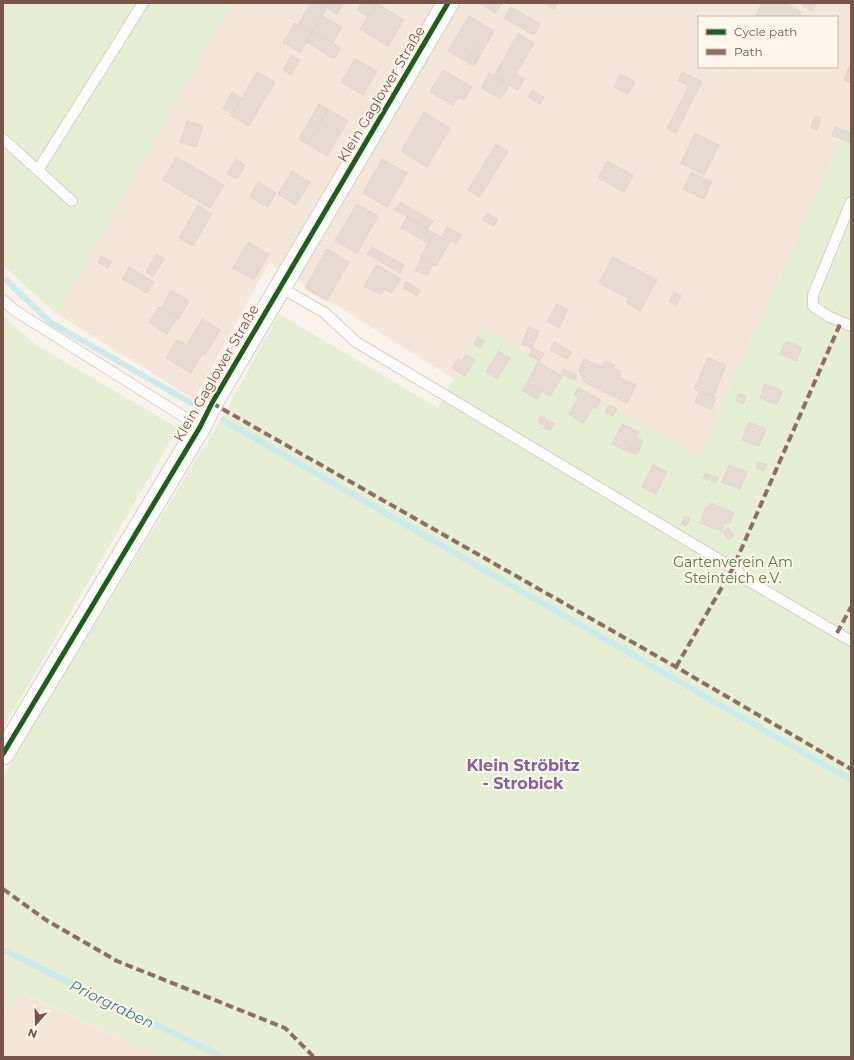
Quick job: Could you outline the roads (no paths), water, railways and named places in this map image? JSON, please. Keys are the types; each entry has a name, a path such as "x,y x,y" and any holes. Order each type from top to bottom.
{"street":[{"name":"Klein Gaglower Straße","path":"3,754 200,427 212,403 448,3"}],"lane":[{"path":"38,170 143,3"},
{"path":"3,139 72,201"},
{"path":"851,202 813,295 813,306 828,316 851,326"},
{"path":"280,287 325,313 356,342 733,568 747,580 851,641"},
{"path":"3,300 14,310 200,427"}],"waterway":[{"path":"7,281 50,322 191,403"},
{"path":"223,420 851,780"},
{"name":"Priorgraben","path":"3,950 222,1057"}],"district":[{"name":"Klein Ströbitz - Strobick","path":"523,774"}],"park label":[{"name":"Gartenverein Am Steinteich e.V.","path":"733,570"}]}
